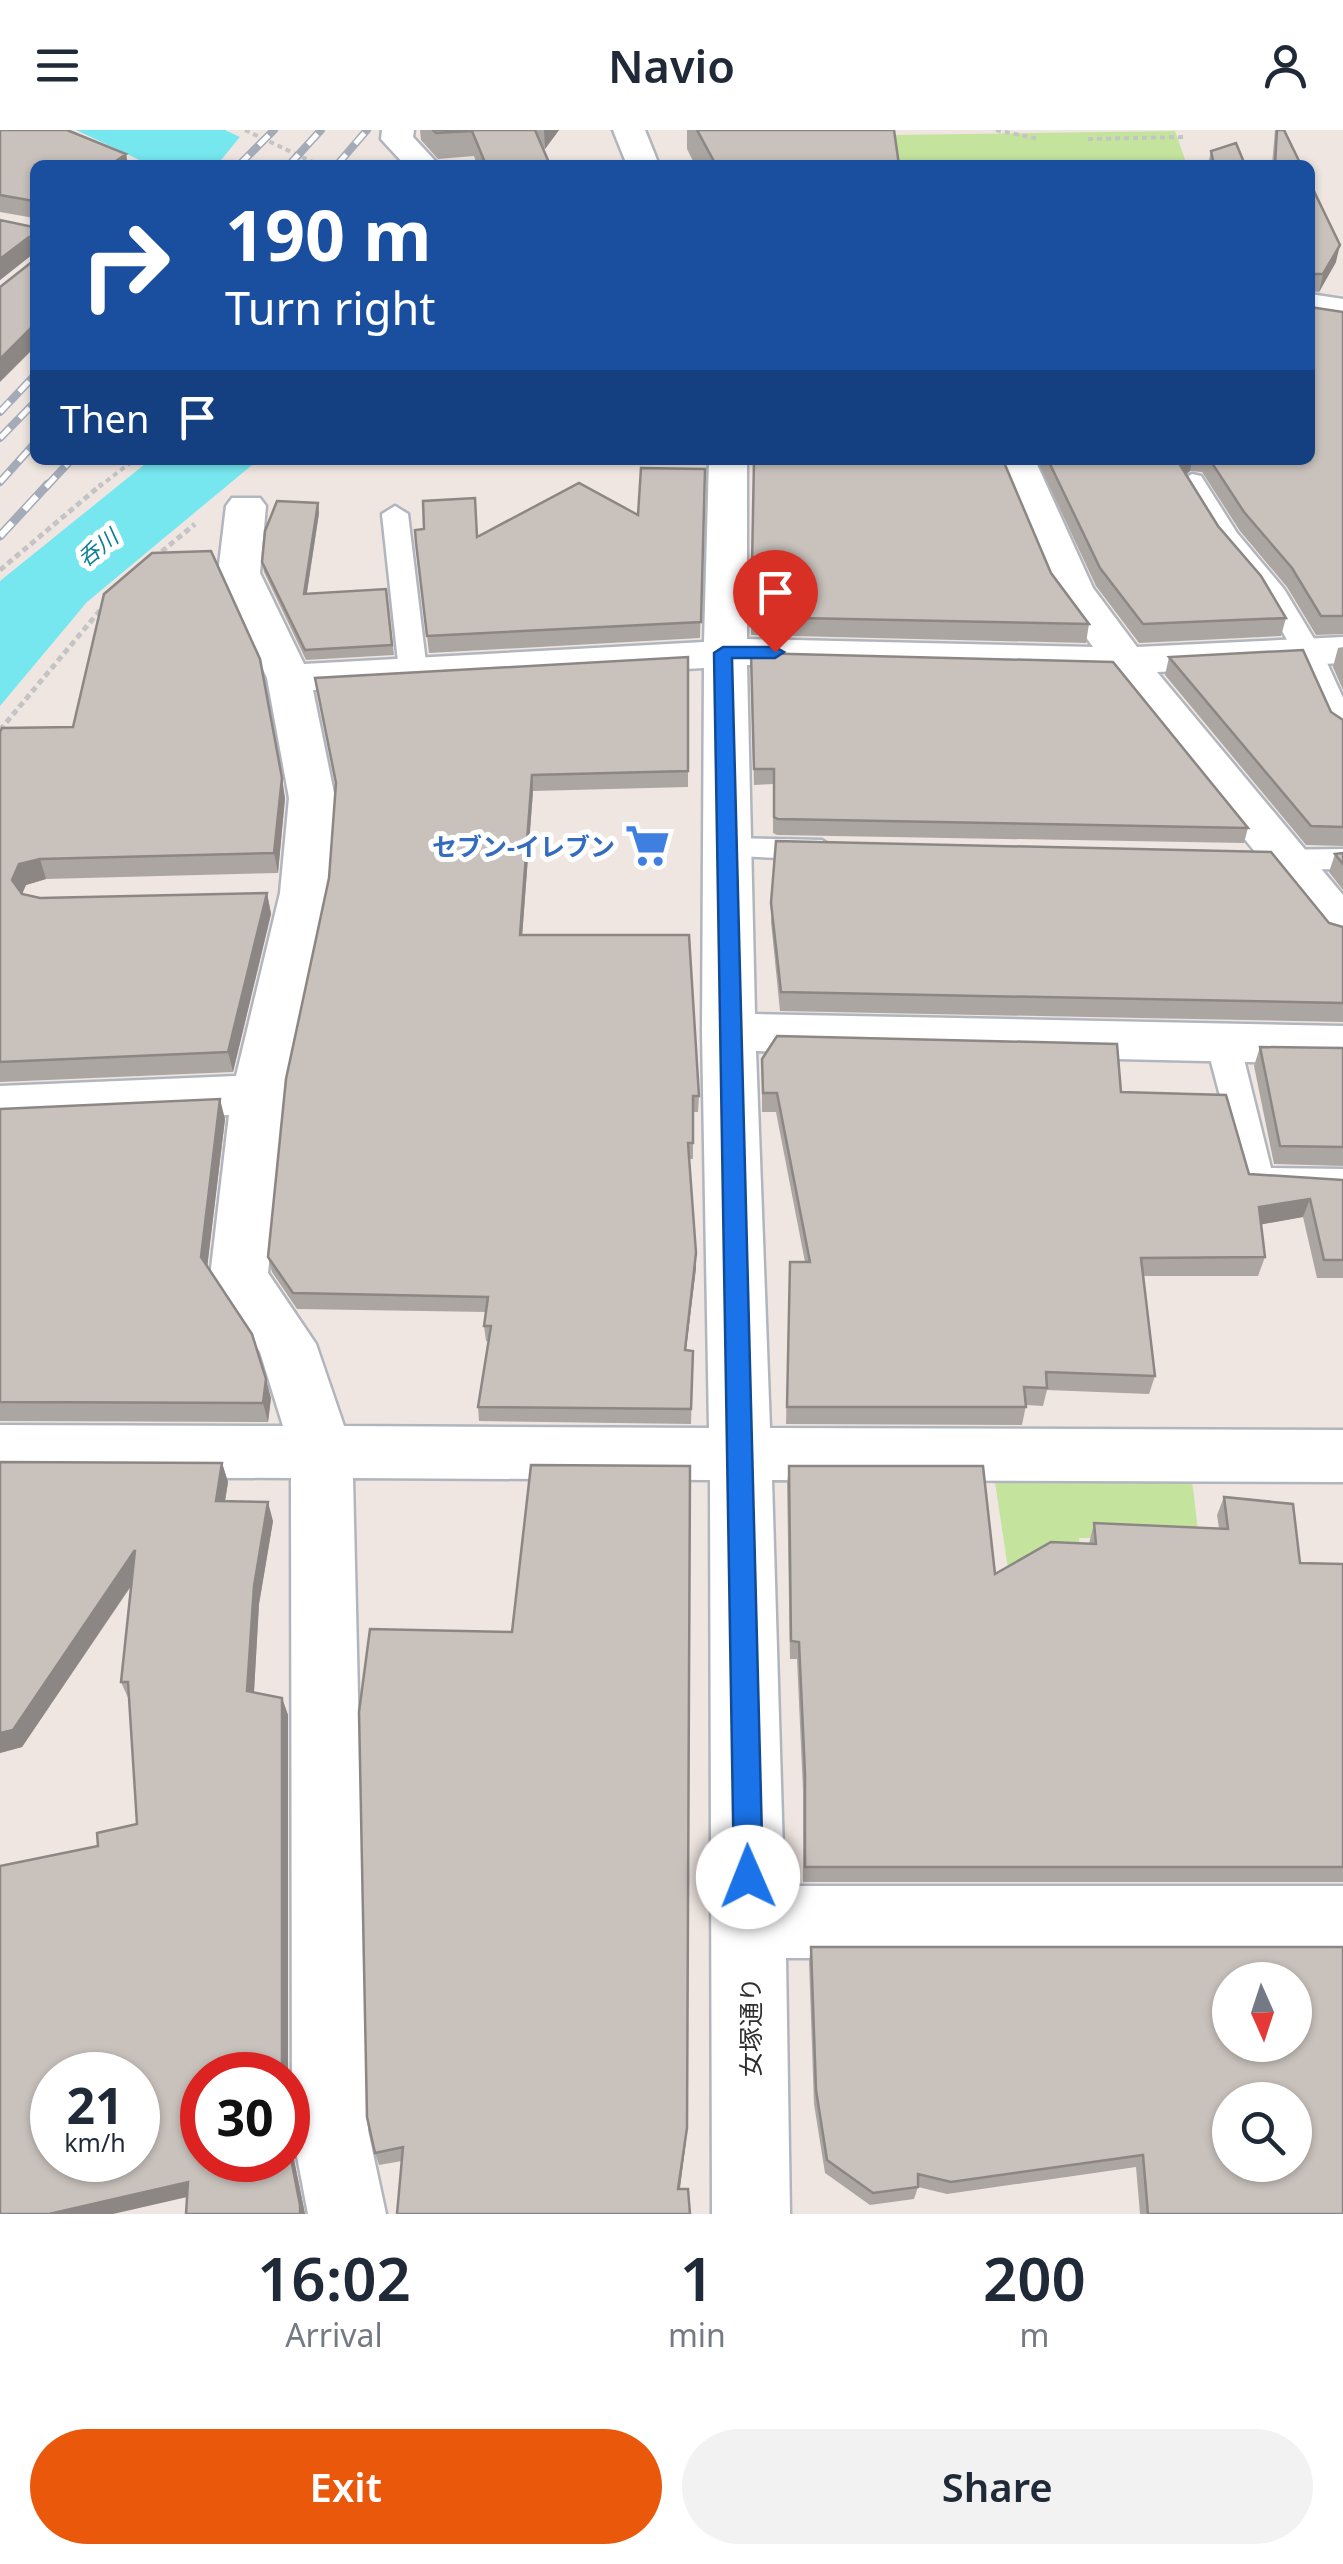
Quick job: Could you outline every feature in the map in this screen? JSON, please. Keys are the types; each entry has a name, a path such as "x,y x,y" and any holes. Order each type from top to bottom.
{"street":[{"path":"398,130 397,139 418,160"},
{"path":"629,130 641,160"},
{"path":"1315,306 1343,310"},
{"name":"女塚通り","path":"728,465 723,653 725,848 750,1922 751,2214"},
{"path":"1018,465 1074,590 1124,661 1343,928"},
{"path":"226,511 240,573 255,598 289,678 312,798 284,894 239,1276 287,1344 322,1453 330,2130 347,2214"},
{"path":"289,678 723,653 1124,661 1325,651"},
{"path":"728,1032 1343,1045"},
{"path":"0,1106 258,1094"},
{"path":"0,1451 1304,1450"},
{"path":"750,1922 1343,1922"}],"lane":[{"path":"1192,481 1226,537 1325,651 1343,728"},
{"path":"395,514 414,670"},
{"path":"725,848 862,851"},
{"path":"1232,859 1343,860"},
{"path":"1223,1043 1258,1182 1343,1182"}],"path":[{"path":"244,130 307,160"},
{"path":"996,130 1039,139"},
{"path":"1088,139 1185,137"},
{"path":"0,570 32,539 128,465"},
{"path":"147,565 226,511"},
{"path":"0,730 106,606"}],"green space":[{"path":"1175,131 1185,160 896,160 893,135"},
{"path":"1192,1480 1199,1539 1079,1538 1080,1556 1008,1569 995,1482"}],"water":[{"path":"76,130 225,130 288,160 139,160"},
{"name":"呑川","path":"144,465 252,465 87,602 0,706 0,581"}],"pier":[{"path":"243,133 301,160 221,160"}],"building":[{"path":"0,130 67,130 126,154 118,160 30,160 30,200 0,195"},
{"path":"433,130 535,130 548,160 484,160 472,131"},
{"path":"697,130 894,130 898,160 713,160"},
{"path":"1277,130 1284,130 1299,160 1275,160"},
{"path":"1236,143 1243,160 1213,160 1211,151"},
{"path":"1315,193 1340,245 1323,274 1315,274"},
{"path":"0,220 30,226 30,237 0,259"},
{"path":"30,263 30,329 0,359 0,287"},
{"path":"1315,308 1343,312 1343,616 1321,616 1292,568 1244,512 1213,465 1315,465"},
{"path":"754,465 1005,465 1051,573 1089,624 751,617"},
{"path":"1050,465 1180,465 1218,526 1261,576 1286,618 1143,624 1100,568"},
{"path":"641,468 705,469 701,622 427,636 415,530 424,529 423,501 475,498 477,537 579,483 638,515"},
{"path":"277,501 318,503 304,594 386,589 392,645 305,650 262,562 265,531"},
{"path":"211,551 260,659 282,778 274,853 40,859 19,864 12,880 22,894 40,898 267,893 228,1052 0,1062 0,732 2,728 73,727 104,594 152,553"},
{"path":"1303,650 1331,712 1343,720 1343,827 1311,826 1169,657"},
{"path":"751,653 1113,662 1248,828 778,819 774,817 774,769 754,769"},
{"path":"688,657 688,771 532,775 520,935 689,935 699,1096 693,1096 693,1143 688,1143 696,1253 685,1350 693,1351 691,1409 478,1407 491,1326 484,1326 488,1297 293,1293 268,1257 286,1079 329,878 336,783 315,678"},
{"path":"776,841 1271,852 1329,923 1343,927 1343,1003 781,992 771,903"},
{"path":"777,1036 1117,1044 1121,1092 1226,1095 1249,1174 1343,1180 1343,1260 1324,1260 1310,1199 1259,1207 1265,1257 1141,1258 1155,1376 1046,1372 1047,1388 1024,1387 1026,1407 787,1407 790,1262 810,1262 777,1093 763,1093 762,1059"},
{"path":"1260,1047 1343,1048 1343,1147 1280,1146"},
{"path":"220,1099 201,1257 252,1334 266,1379 263,1403 0,1402 0,1109"},
{"path":"0,1462 222,1463 216,1501 268,1502 254,1586 247,1691 282,1698 282,2052 180,2052 180,2182 188,2182 49,2214 0,2214 0,1866 98,1846 97,1833 137,1824 128,1682 121,1682 135,1550 13,1730 0,1733"},
{"path":"531,1465 690,1466 687,2128 678,2189 688,2189 690,2214 397,2214 403,2147 375,2153 367,2117 359,1712 370,1629 512,1632"},
{"path":"789,1466 983,1466 995,1574 1051,1542 1096,1544 1094,1523 1228,1529 1224,1497 1293,1504 1300,1563 1343,1564 1343,1867 805,1867 799,1642 791,1641"},
{"path":"811,1947 1343,1947 1343,2214 1148,2214 1143,2155 951,2182 918,2174 918,2187 873,2193 827,2160 816,2090"},
{"path":"188,2182 296,2182 300,2205 300,2214 186,2214"}],"railway":[{"path":"244,160 274,130"},
{"path":"294,160 321,130"},
{"path":"341,160 367,130"},
{"path":"0,412 30,380"},
{"path":"0,438 30,407"},
{"path":"0,482 30,449"},
{"path":"46,487 66,465"},
{"path":"0,536 48,484"}],"place":[{"name":"セブン-イレブン","path":"648,846"}],"route":[{"path":"748,1877 723,653 775,652"}]}
